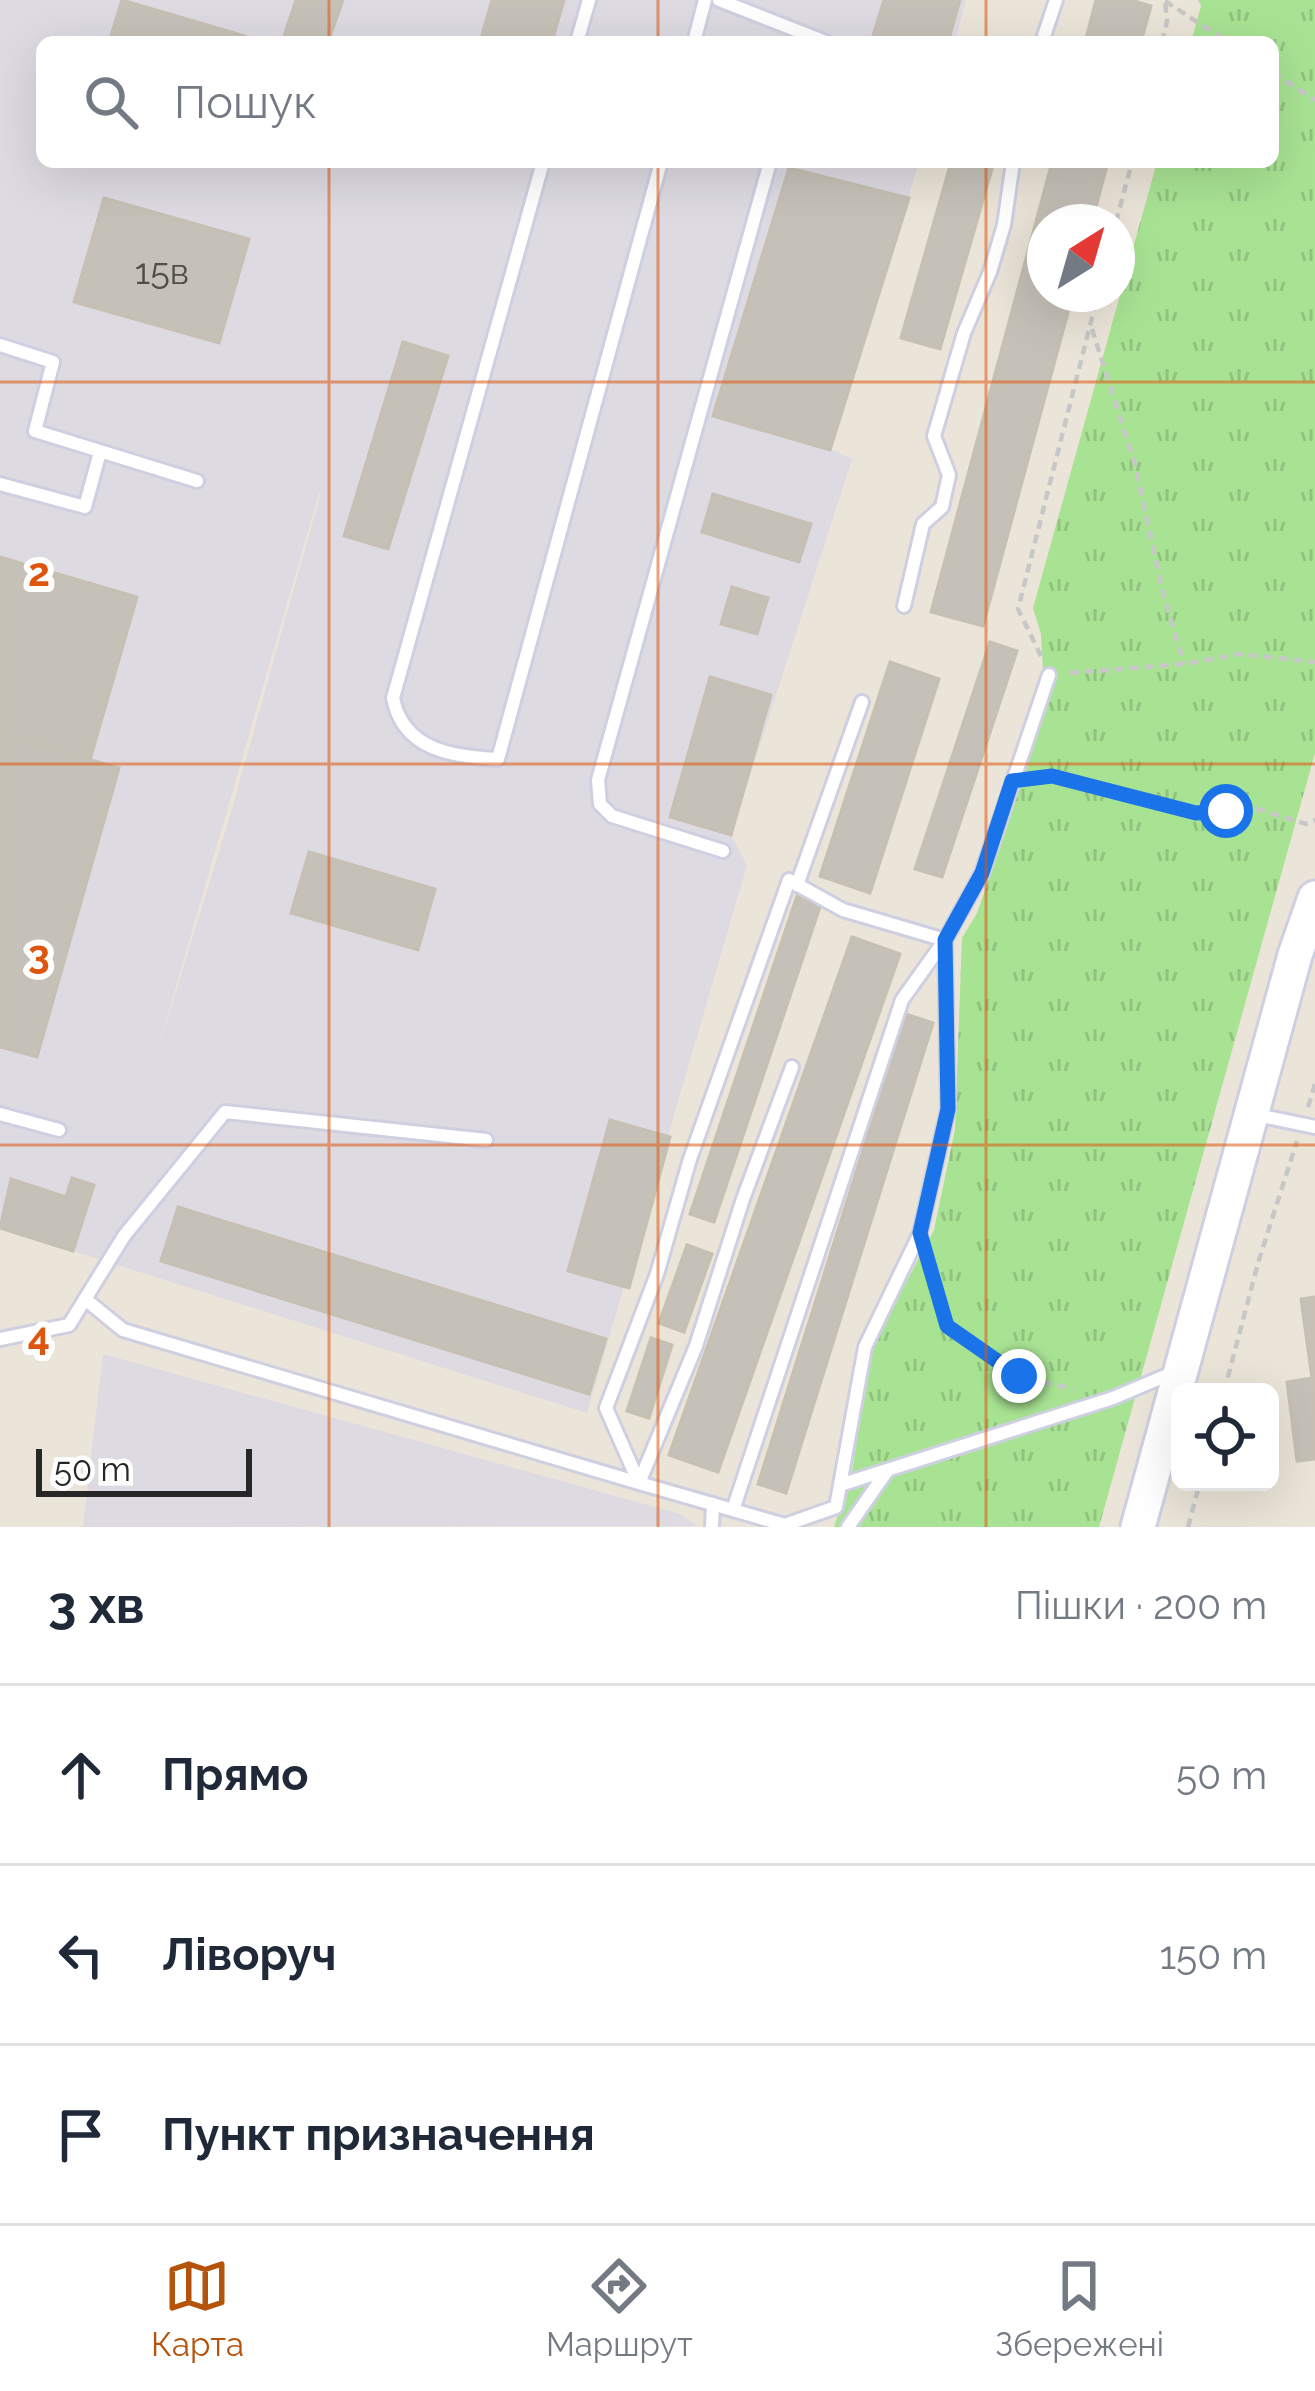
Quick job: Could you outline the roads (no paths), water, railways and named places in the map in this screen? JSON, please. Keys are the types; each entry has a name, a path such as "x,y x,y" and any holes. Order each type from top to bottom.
{"street":[{"path":"1138,1527 1295,955 1315,898"}],"lane":[{"path":"579,36 589,0"},
{"path":"696,36 705,0"},
{"path":"719,0 800,36"},
{"path":"1044,36 1056,0"},
{"path":"541,168 393,698 397,718 422,744 462,757 498,759 659,168"},
{"path":"723,850 612,816 600,804 598,780 768,168"},
{"path":"904,606 923,524 942,507 949,475 934,436 964,333 1000,241 1012,168"},
{"path":"0,344 53,362 35,431 197,481"},
{"path":"0,484 85,507 100,452"},
{"path":"733,1510 902,1000 945,940 982,873 1049,675"},
{"path":"797,885 862,702"},
{"path":"639,1483 606,1408 657,1274 690,1159 789,880 843,910 945,940"},
{"path":"829,1527 843,1484 865,1347 920,1233 948,1109 945,940"},
{"path":"639,1483 697,1346 743,1199 792,1067"},
{"path":"0,1339 69,1325 124,1236 225,1112 486,1140"},
{"path":"0,1114 58,1130"},
{"path":"1252,1114 1309,1125"},
{"path":"85,1299 123,1330 785,1525 836,1507"},
{"path":"843,1484 1113,1398 1183,1369"},
{"path":"848,1527 887,1470"},
{"path":"712,1527 713,1504"}]}
